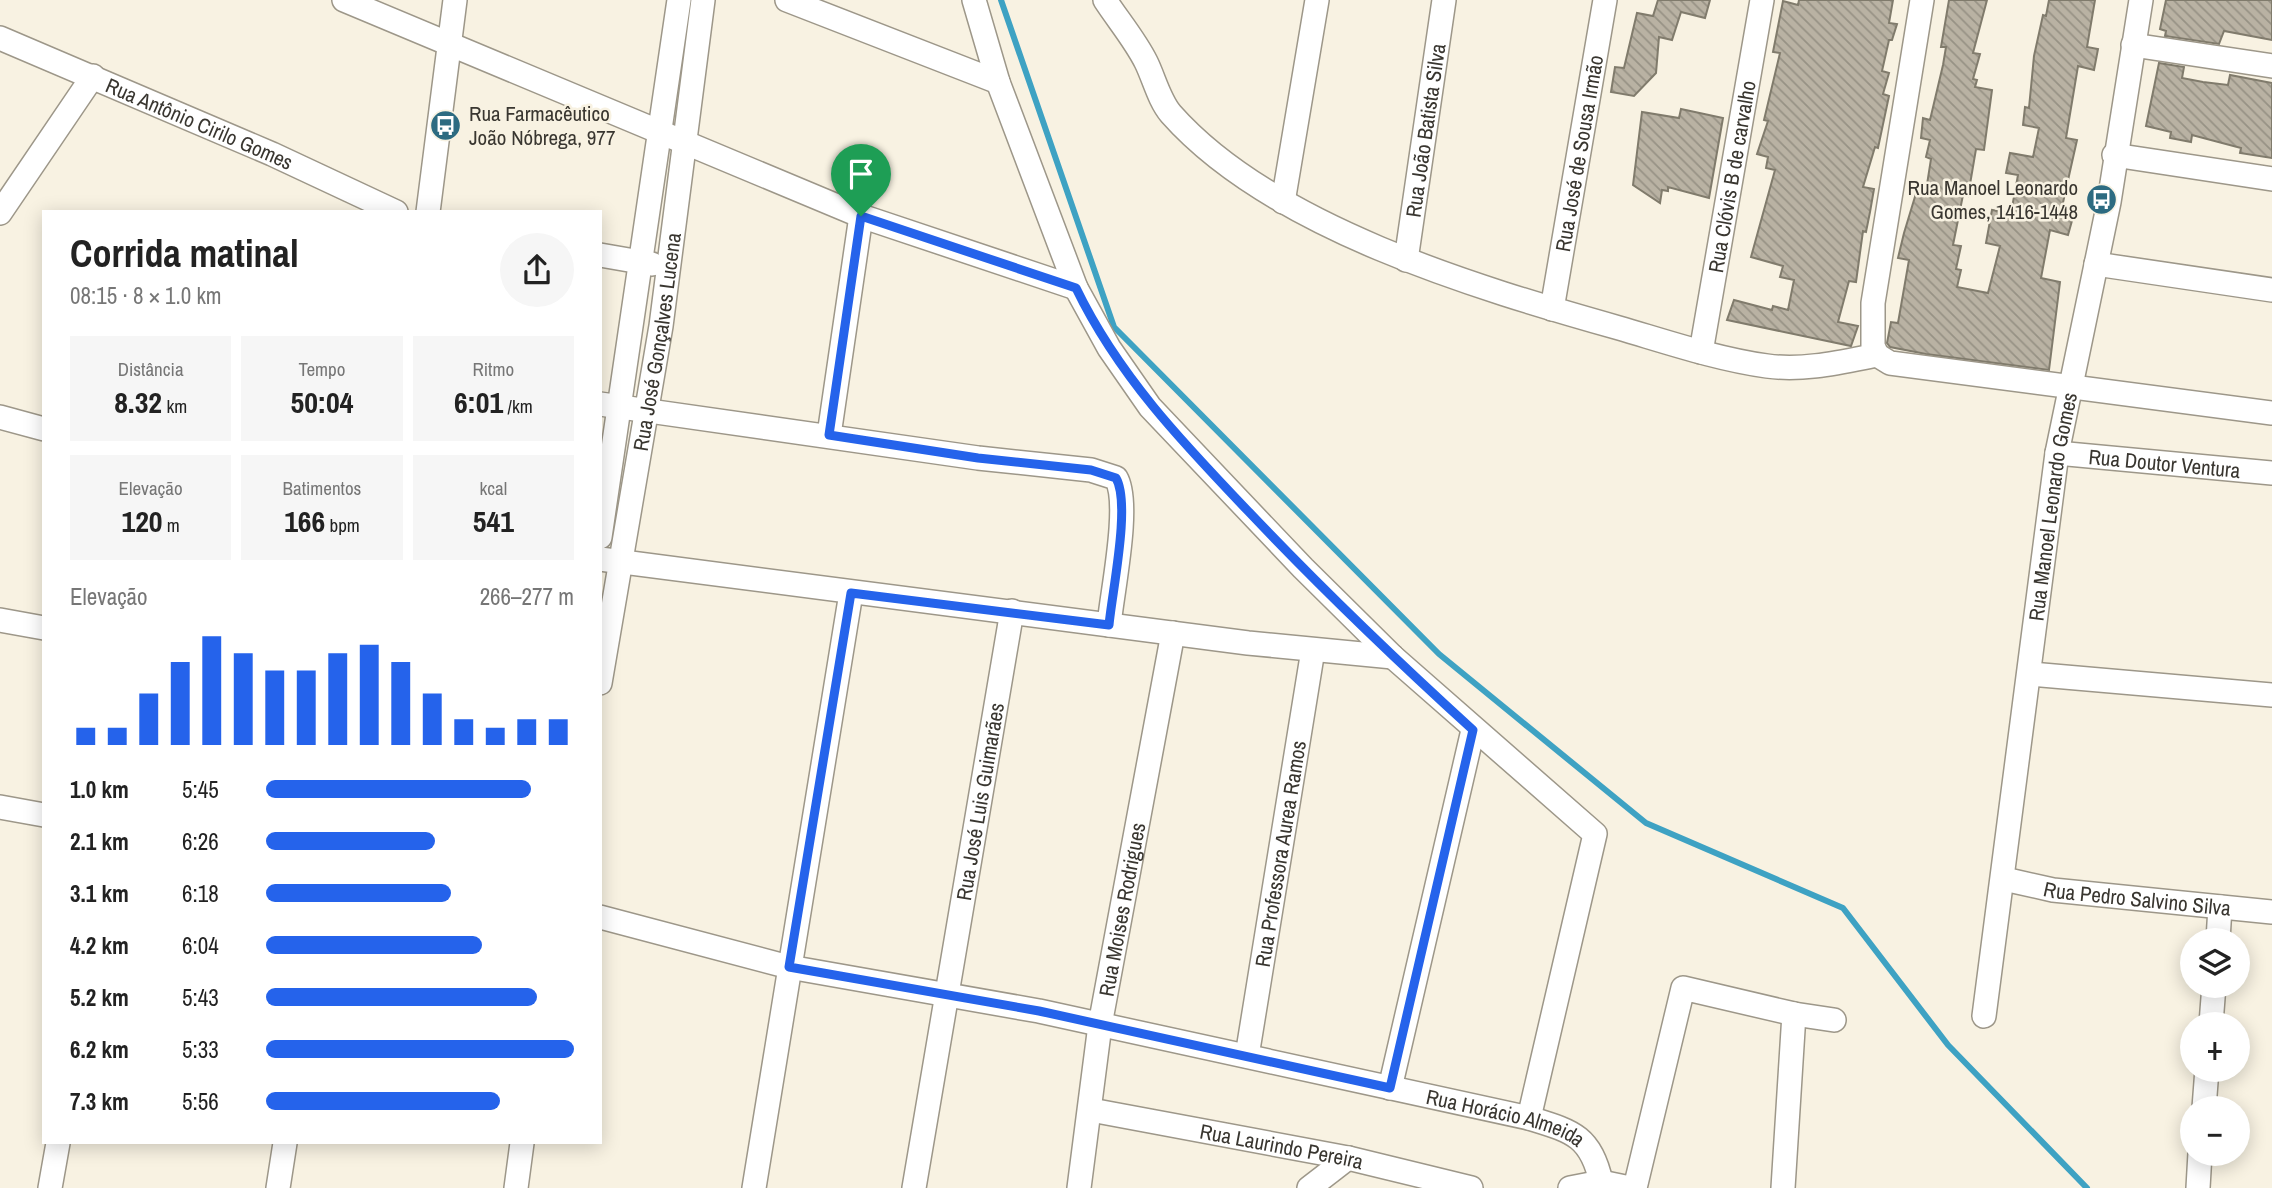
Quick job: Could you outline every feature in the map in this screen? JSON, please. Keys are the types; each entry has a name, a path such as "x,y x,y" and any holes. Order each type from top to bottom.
{"street":[{"path":"345,0 861,216 1076,288"},
{"path":"428,210 455,0"},
{"name":"Rua José Gonçalves Lucena","path":"602,508 609,405 639,262 679,0"},
{"name":"Rua José Gonçalves Lucena","path":"602,659 610,561 648,411 670,266 703,0"},
{"path":"788,0 998,82"},
{"path":"974,0 998,82 1076,288 1109,348 1150,407 1303,568 1393,657 1473,730 1595,834 1529,1118"},
{"path":"1105,0 1145,60 1169,113 1228,165 1283,202 1406,260 1552,309 1701,352 1769,366 1811,367 1877,355"},
{"path":"1283,202 1317,0"},
{"name":"Rua João Batista Silva","path":"1406,260 1444,0"},
{"name":"Rua José de Sousa Irmão","path":"1552,309 1605,0"},
{"name":"Rua Clóvis B de carvalho","path":"1701,352 1762,0"},
{"path":"1923,0 1873,303 1873,346 1877,355 1890,363 2272,413"},
{"name":"Rua Manoel Leonardo Gomes","path":"1984,1016 2031,674 2057,453 2096,264 2141,0"},
{"name":"Rua Antônio Cirilo Gomes","path":"0,38 272,154 392,210"},
{"path":"2133,46 2272,66"},
{"path":"0,213 93,76"},
{"path":"2115,155 2272,179"},
{"path":"829,435 861,216"},
{"path":"602,255 670,266"},
{"path":"2096,264 2272,290"},
{"path":"609,405 978,458 1091,470 1116,478 1122,488 1122,511 1109,625"},
{"path":"0,417 42,428"},
{"name":"Rua Doutor Ventura","path":"2057,453 2272,473"},
{"path":"610,561 1173,633 1393,657"},
{"path":"754,1188 851,593"},
{"name":"Rua José Luis Guimarães","path":"914,1188 945,992 1012,611"},
{"path":"0,620 42,628"},
{"name":"Rua Moises Rodrigues","path":"1079,1188 1100,1025 1173,633"},
{"name":"Rua Professora Aurea Ramos","path":"1247,1056 1312,650"},
{"path":"2031,674 2272,695"},
{"path":"1390,1088 1473,730"},
{"path":"0,807 42,815"},
{"name":"Rua Pedro Salvino Silva","path":"2004,879 2053,890 2272,912"},
{"path":"2219,928 2220,907"},
{"name":"Rua Horácio Almeida","path":"602,918 789,967 945,992 1529,1118 1558,1127 1583,1140 1596,1160 1601,1182"},
{"path":"1635,1188 1683,988 1794,1014 1834,1020"},
{"path":"1783,1188 1794,1014"},
{"name":"Rua Laurindo Pereira","path":"1091,1110 1348,1158 1408,1181 1471,1188"},
{"path":"50,1188 58,1144"},
{"path":"278,1188 285,1144"},
{"path":"516,1188 522,1144"},
{"path":"1309,1188 1348,1158"},
{"path":"2198,1185 2199,1166"},
{"path":"1570,1188 1601,1182 1630,1188"}],"building":[{"path":"1658,0 1710,0 1705,18 1681,12 1672,40 1659,37 1656,73 1634,96 1611,92 1615,67 1624,68 1637,13 1653,16"},
{"path":"1799,0 1893,0 1889,23 1897,24 1892,40 1889,40 1882,71 1889,73 1883,94 1889,96 1878,148 1875,147 1863,187 1874,189 1870,212 1866,232 1863,231 1856,282 1849,281 1838,322 1858,326 1851,346 1727,320 1734,300 1772,310 1773,306 1788,310 1794,280 1780,277 1783,266 1751,257 1775,170 1766,168 1768,157 1757,154 1768,121 1764,120 1780,53 1773,52 1783,1 1798,5"},
{"path":"1949,0 1987,0 1973,53 1980,54 1973,79 1977,80 1975,87 1992,90 1984,150 1976,149 1968,196 1963,195 1953,245 1961,246 1956,269 1961,270 1957,287 1988,293 2000,246 1986,243 1992,210 2011,213 2018,175 2006,173 2010,153 2033,157 2039,128 2023,125 2025,107 2029,108 2034,56 2043,15 2046,16 2049,0 2095,0 2087,47 2098,49 2094,70 2078,66 2066,138 2077,140 2062,207 2075,210 2068,235 2050,230 2041,278 2060,282 2049,370 1926,354 1890,347 1887,343 1891,322 1898,323 1909,260 1898,258 1904,233 1917,190 1926,191 1931,159 1926,157 1930,140 1921,138 1923,118 1930,120 1943,65 1946,47 1941,47"},
{"path":"2166,0 2272,0 2272,40 2224,31 2219,44 2165,36 2166,31 2160,29"},
{"path":"2159,63 2184,67 2182,78 2203,82 2228,85 2230,75 2272,83 2272,158 2240,153 2241,148 2192,135 2191,142 2170,138 2171,132 2146,126"},
{"path":"1681,109 1723,118 1709,198 1668,187 1668,191 1662,190 1660,203 1633,185 1642,112 1679,118"}],"waterway":[{"path":"1001,0 1114,327 1439,654 1646,823 1843,908 1948,1045 2087,1188"}],"place":[{"name":"Rua Farmacêutico João Nóbrega, 977","path":"446,125"},
{"name":"Rua Manoel Leonardo Gomes, 1416-1448","path":"2101,199"}],"route":[{"path":"861,216 1076,288 1109,348 1150,407 1184,445 1348,613 1473,730 1390,1088 945,992 789,967 851,593 941,602 1109,625 1122,511 1122,488 1116,478 1091,470 978,458 829,435 861,216"}]}
